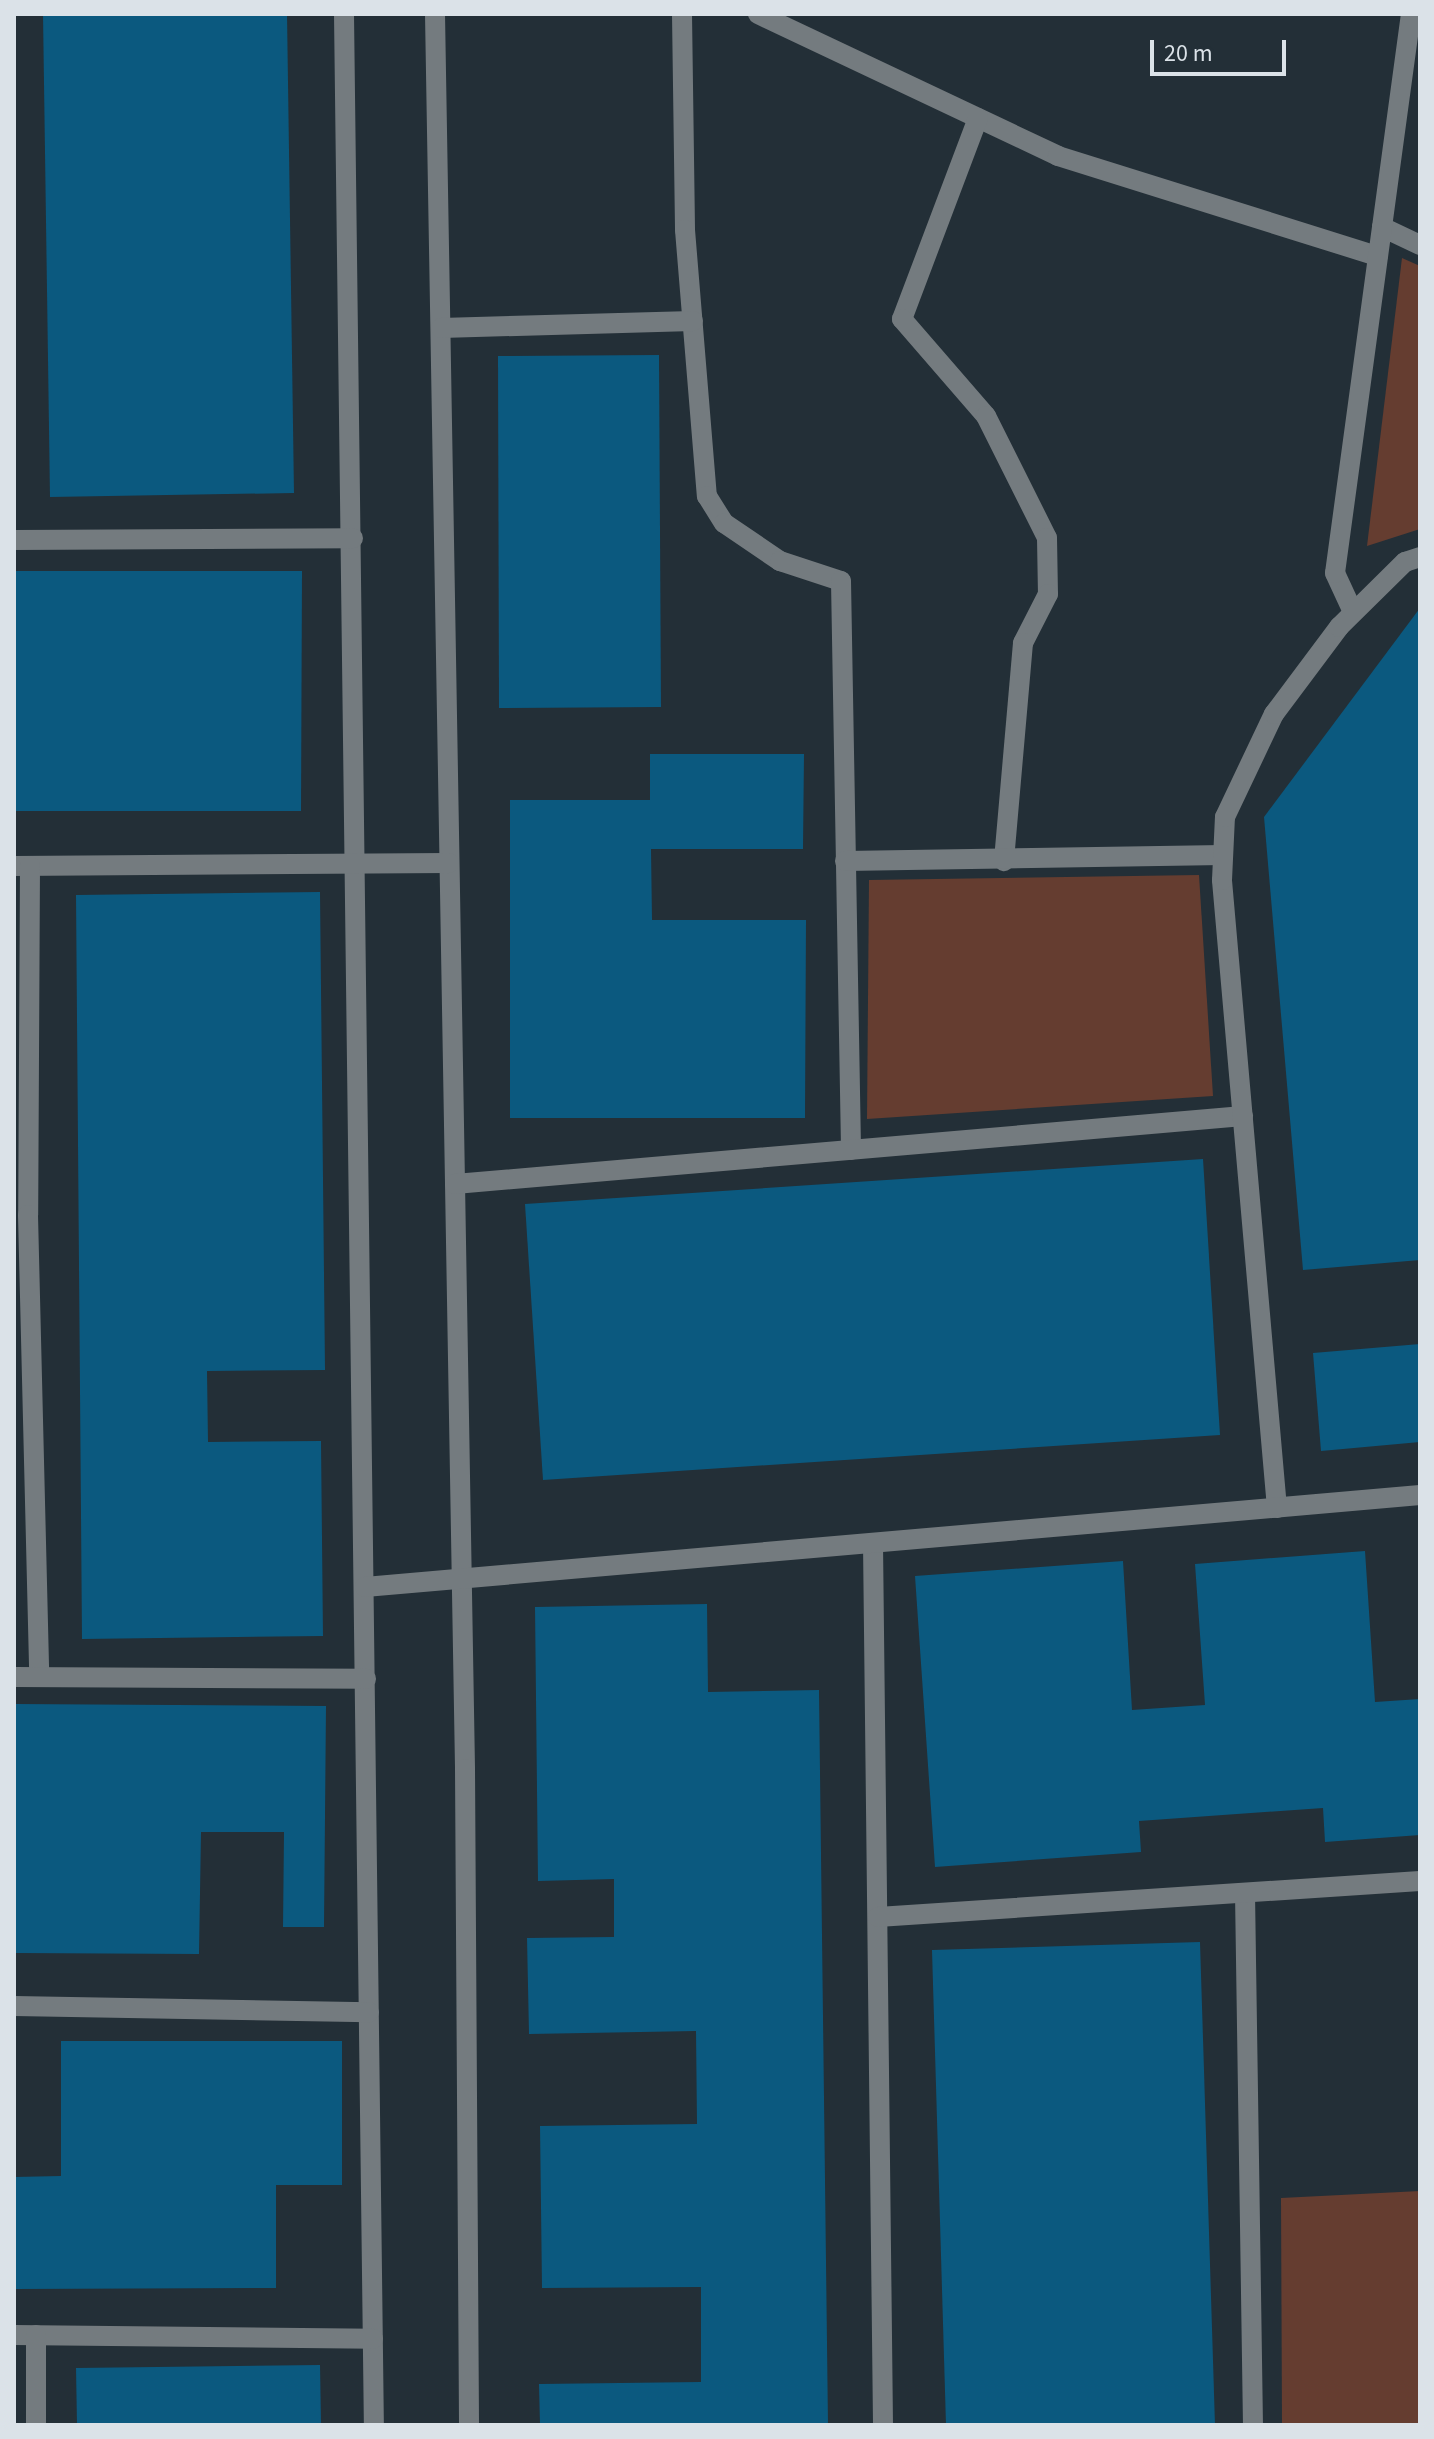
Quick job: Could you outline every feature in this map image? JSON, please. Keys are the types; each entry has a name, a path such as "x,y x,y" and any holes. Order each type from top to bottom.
{"street":[{"path":"344,14 353,538 374,2425"},
{"path":"435,14 462,1579 469,2425"},
{"path":"682,14 685,230 707,496 724,523 780,561 841,581 851,1150"},
{"path":"758,14 1058,156 1378,256"},
{"path":"1353,612 1335,573 1411,14"},
{"path":"978,118 902,319 986,416 1047,538 1048,594 1023,643 1004,861"},
{"path":"1382,227 1420,245"},
{"path":"441,328 693,321"},
{"path":"14,540 353,538"},
{"path":"1277,1508 1223,855 1225,817 1274,714 1353,612 1405,562 1420,557"},
{"path":"845,861 1004,861 1223,855"},
{"path":"39,1677 21,1215 22,866 449,863"},
{"path":"455,1184 1243,1116"},
{"path":"365,1587 1420,1495"},
{"path":"873,1543 883,2425"},
{"path":"14,1677 366,1679"},
{"path":"878,1917 1420,1881"},
{"path":"1245,1893 1253,2425"},
{"path":"14,2006 369,2012"},
{"path":"14,2335 373,2339"},
{"path":"36,2335 36,2425"}],"shaded area":[{"path":"1402,258 1420,266 1420,529 1367,546"},
{"path":"1199,875 1213,1096 867,1119 869,880"},
{"path":"1420,2191 1420,2425 1282,2425 1281,2198"}],"building":[{"path":"43,14 287,14 294,493 50,497"},
{"path":"659,355 661,707 499,708 498,356"},
{"path":"14,571 302,571 301,811 14,811"},
{"path":"1420,608 1420,1260 1303,1270 1264,817"},
{"path":"650,754 804,754 803,849 651,849 652,920 806,920 805,1118 510,1118 510,800 650,800"},
{"path":"320,892 325,1370 207,1371 208,1442 321,1441 323,1636 82,1639 76,895"},
{"path":"1203,1159 1220,1435 543,1480 525,1204"},
{"path":"1420,1344 1420,1442 1321,1451 1313,1353"},
{"path":"1365,1551 1375,1702 1420,1699 1420,1835 1325,1842 1323,1808 1139,1821 1141,1852 935,1867 915,1576 1123,1561 1132,1710 1205,1705 1195,1564"},
{"path":"707,1604 708,1692 819,1690 828,2425 540,2425 539,2384 701,2382 701,2287 542,2288 540,2126 697,2124 696,2031 529,2034 527,1938 614,1937 614,1879 538,1881 535,1607"},
{"path":"14,1704 326,1706 324,1927 283,1927 284,1832 201,1832 199,1954 14,1953"},
{"path":"1200,1942 1215,2425 946,2425 932,1950"},
{"path":"61,2041 342,2041 342,2185 276,2185 276,2288 14,2289 14,2177 61,2176"},
{"path":"320,2365 321,2425 77,2425 76,2368"}]}
